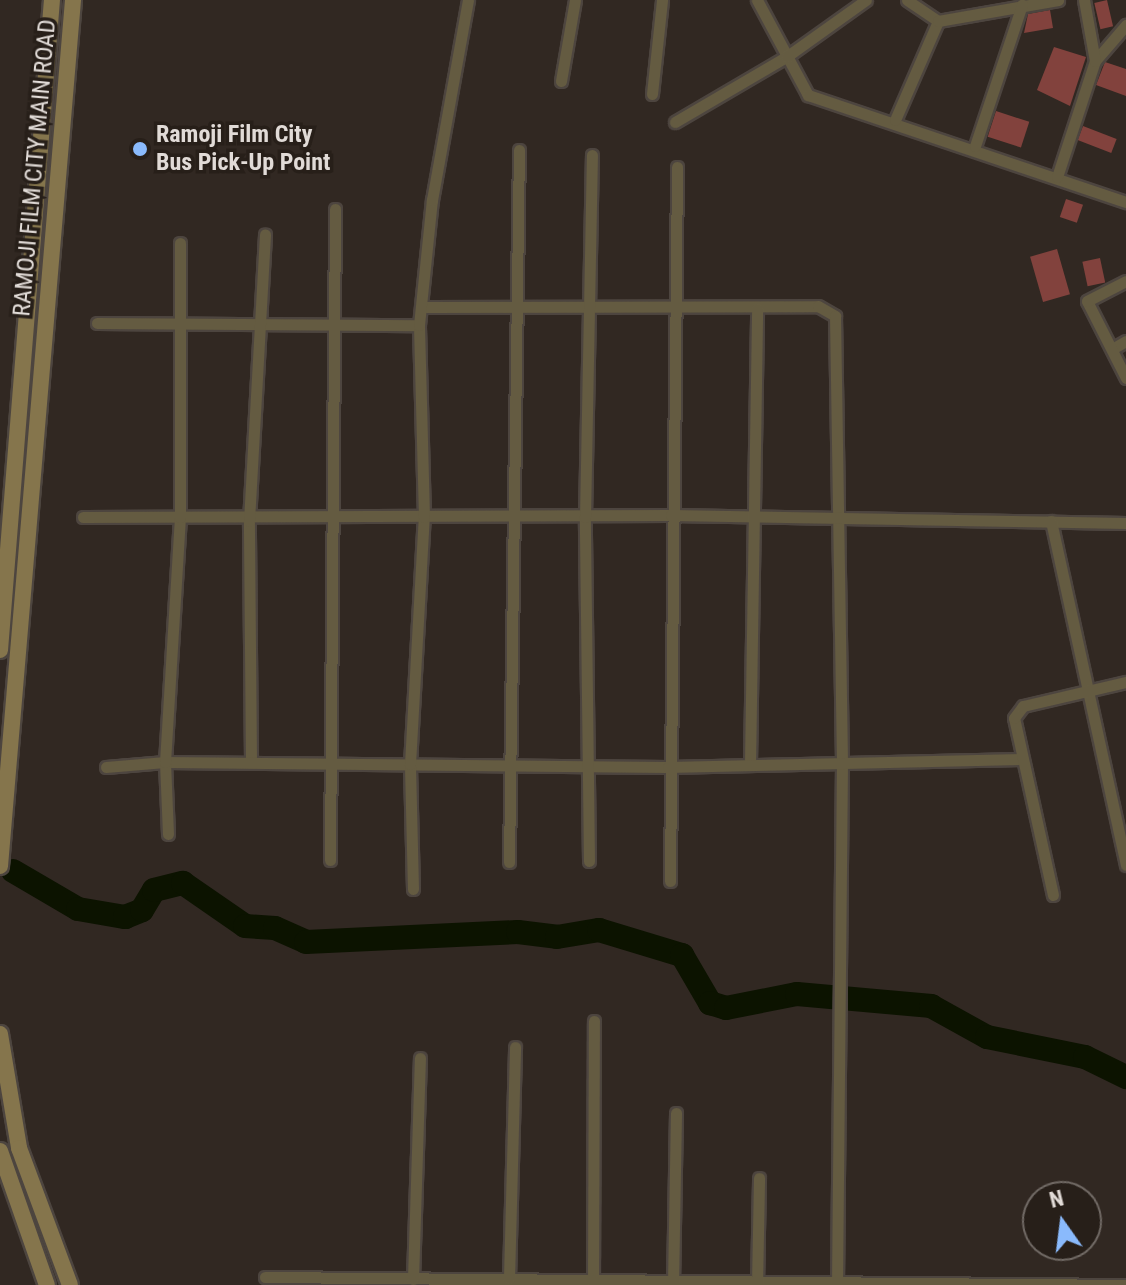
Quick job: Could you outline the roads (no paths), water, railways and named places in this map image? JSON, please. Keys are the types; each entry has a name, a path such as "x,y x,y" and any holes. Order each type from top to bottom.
{"street":[{"name":"RAMOJI FILM CITY MAIN ROAD","path":"0,650 52,0"},
{"name":"RAMOJI FILM CITY MAIN ROAD","path":"0,866 73,0"},
{"path":"413,889 410,764 424,517 419,325 432,200 468,0"},
{"path":"561,81 575,0"},
{"path":"652,94 662,0"},
{"path":"757,0 808,95 975,146 1126,202"},
{"path":"675,122 786,57 866,0"},
{"path":"907,0 938,21"},
{"path":"1084,0 1095,61"},
{"path":"895,120 938,21 982,6 1050,1"},
{"path":"975,146 1022,5"},
{"path":"1057,177 1095,61 1126,25"},
{"path":"509,862 511,517 519,150"},
{"path":"589,861 585,517 592,155"},
{"path":"670,881 668,767 671,515 678,309 677,167"},
{"path":"330,860 335,209"},
{"path":"251,762 249,521 265,234"},
{"path":"168,834 165,762 180,517 177,324 180,243"},
{"path":"1126,281 1087,301 1126,378"},
{"path":"421,307 515,306 591,310 818,306 835,316 842,763 837,934 837,1283"},
{"path":"750,764 757,308"},
{"path":"97,323 419,325"},
{"path":"1112,349 1126,341"},
{"path":"83,517 249,521 671,515 752,520 1126,523"},
{"path":"1051,521 1126,865"},
{"path":"1053,895 1021,759 1017,711 1126,682"},
{"path":"106,767 165,762 668,767 1021,759"},
{"path":"593,1283 594,1021"},
{"path":"0,1034 19,1148 70,1285"},
{"path":"509,1279 515,1047"},
{"path":"413,1279 420,1058"},
{"path":"673,1283 676,1113"},
{"path":"0,1151 47,1285"},
{"path":"757,1283 759,1178"},
{"path":"265,1277 509,1279 593,1283 1126,1285"}],"waterway":[{"path":"13,871 78,909 125,917 142,910 154,890 183,883 245,926 275,928 306,942 518,932 557,937 599,930 682,955 710,1003 726,1008 797,994 931,1006 987,1037 1085,1057 1126,1077"}],"place":[{"name":"Ramoji Film City Bus Pick-Up Point","path":"140,149"}]}
